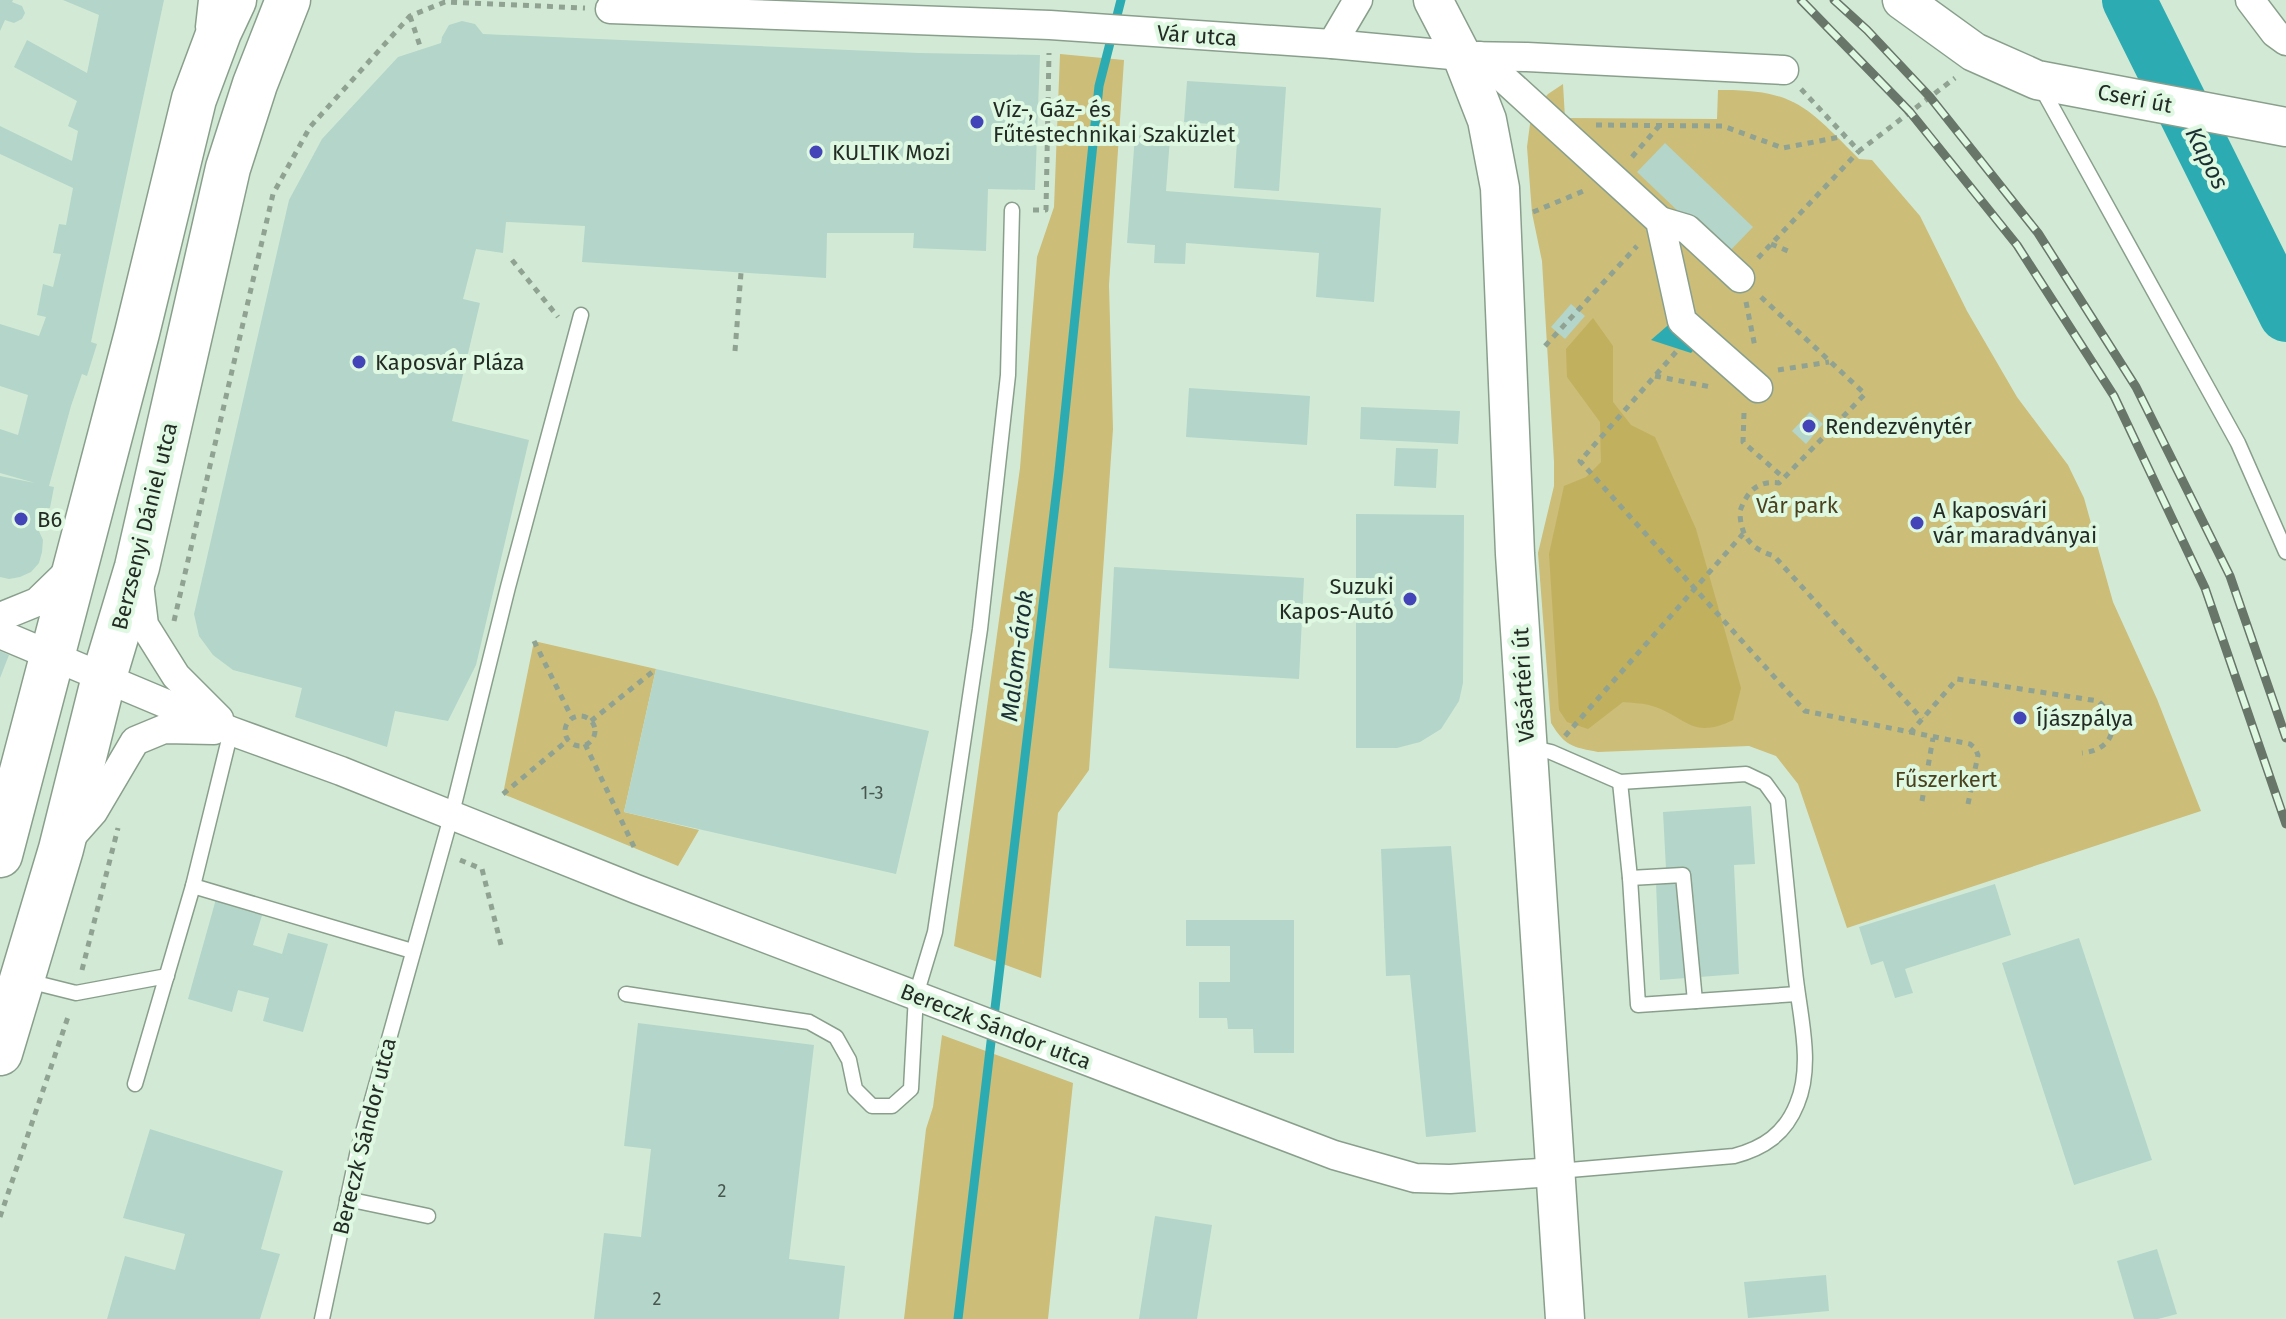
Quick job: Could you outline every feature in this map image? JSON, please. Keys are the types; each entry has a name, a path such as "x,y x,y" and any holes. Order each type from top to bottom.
{"main road":[{"path":"0,855 78,561 194,99 234,0"},
{"name":"Berzsenyi Dániel utca","path":"0,1053 61,849 104,677 137,567 228,168 255,84 288,8"}],"street":[{"path":"1332,44 1358,0"},
{"name":"Vásártéri út","path":"1433,0 1471,56 1500,188 1515,538 1539,749 1554,1172 1565,1319"},
{"name":"Cseri út","path":"1902,0 1974,52 2037,80 2272,124"},
{"path":"2250,0 2275,33 2286,41"},
{"name":"Vár utca","path":"610,9 1050,25 1471,56 1784,70"},
{"path":"1471,56 1555,125 1660,221 1687,229 1740,278"},
{"path":"1660,221 1682,321 1758,388"},
{"path":"0,617 37,602 78,561"},
{"path":"137,567 144,625 176,676 231,731"},
{"name":"Bereczk Sándor utca","path":"0,634 231,731 341,771 451,817 1334,1155 1415,1178 1450,1179 1554,1172"},
{"path":"61,849 93,812 135,741 164,729 231,731"}],"lane":[{"path":"194,99 206,0"},
{"path":"2037,80 2238,443 2286,552"},
{"path":"626,994 809,1022 836,1037 849,1060 855,1089 872,1106 892,1106 911,1089 916,995 935,932 972,695 1008,375 1012,210"},
{"path":"451,817 573,336 581,315"},
{"path":"135,1084 193,886 231,731"},
{"path":"1539,749 1620,782 1746,774 1765,783 1778,801 1805,1075 1797,1105 1780,1132 1759,1149 1734,1156 1554,1172"},
{"path":"1620,782 1638,1005 1797,994"},
{"name":"Bereczk Sándor utca","path":"322,1319 347,1199 412,951 451,817"},
{"path":"1630,878 1683,875 1695,1001"},
{"path":"193,886 412,951"},
{"path":"24,980 76,993 167,976"},
{"path":"347,1199 428,1216"}],"path":[{"path":"156,644 171,635 273,194 310,127 410,16 445,2 574,4 610,9"},
{"path":"410,16 421,49"},
{"path":"1012,210 1046,210 1050,25"},
{"path":"1922,719 1774,556 1750,544 1743,534 1740,511 1754,487 1769,481 1779,483 1865,394 1740,278 1859,151 1960,74 1974,52"},
{"path":"1784,70 1859,151"},
{"path":"1555,125 1723,126 1783,148 1845,136"},
{"path":"1532,213 1614,178 1659,126"},
{"path":"1545,346 1660,221"},
{"path":"1771,244 1793,253"},
{"path":"512,260 573,336"},
{"path":"735,351 741,273"},
{"path":"1676,351 1580,461 1805,711 1970,744 1975,748 1978,755 1967,809"},
{"path":"1784,478 1743,442 1758,388 1829,362"},
{"path":"1539,749 1743,534"},
{"path":"534,641 572,718"},
{"path":"591,721 656,669"},
{"path":"1909,734 1957,679 2088,697 2098,701 2107,708 2113,727 2105,743 2098,749 2082,753"},
{"path":"582,716 591,721 594,734 585,744 576,745 568,740 565,728 572,718 582,716"},
{"path":"1922,801 1933,738"},
{"path":"503,794 568,740"},
{"path":"585,744 635,849"},
{"path":"0,1217 76,993 122,814"},
{"path":"441,852 482,869 501,945"}],"green space":[{"path":"1060,54 1124,60 1109,285 1113,429 1089,770 1058,813 1041,978 954,946 1020,468 1037,257 1054,207"},
{"name":"Vár park","path":"1563,84 1565,118 1717,119 1718,90 1765,93 1798,105 1826,126 1859,159 1872,160 1920,216 1967,311 2017,397 2068,465 2084,498 2113,602 2157,699 2201,811 1847,928 1798,784 1776,756 1749,746 1598,752 1575,747 1561,737 1551,723 1538,553 1554,486 1554,462 1542,261 1532,213 1527,147 1536,108 1548,94"},
{"path":"534,641 656,669 624,812 699,830 678,866 503,794"},
{"path":"942,1035 1073,1083 1048,1319 904,1319 926,1129 933,1107"}],"shaded area":[{"path":"1593,318 1613,346 1613,402 1631,425 1655,437 1696,529 1741,688 1733,720 1719,726 1697,727 1661,709 1623,702 1588,729 1567,722 1559,710 1549,554 1564,486 1586,477 1601,462 1600,422 1567,377 1566,349"}],"water":[{"path":"1674,320 1700,343 1691,353 1651,340"}],"building":[{"path":"0,0 13,0 22,6 25,13 22,19 14,23 5,20 0,31"},
{"path":"63,0 164,0 91,342 97,344 87,376 82,374 71,406 49,486 54,487 50,508 46,508 38,529 43,540 42,552 39,563 31,572 9,579 0,577 0,476 35,483 0,473 0,429 18,435 28,395 0,386 0,324 39,336 46,317 37,315 43,284 53,287 61,254 53,253 59,224 66,225 73,188 0,154 0,126 72,161 78,131 68,126 77,101 14,67 27,40 87,73 99,15"},
{"name":"Kaposvár Pláza","path":"462,21 475,24 483,34 919,53 1040,55 1035,190 988,189 986,251 913,248 914,233 827,233 826,278 582,262 585,226 506,222 503,253 476,249 463,299 480,303 452,421 529,440 476,665 448,721 395,711 387,747 295,717 302,688 233,670 213,655 199,636 194,614 289,200 322,139 398,57 441,43 449,25"},
{"path":"1187,81 1286,87 1279,191 1234,188 1238,126 1184,122"},
{"path":"1135,135 1170,138 1166,191 1381,208 1374,302 1316,297 1319,253 1186,243 1185,264 1154,263 1155,245 1127,243"},
{"path":"1665,143 1753,227 1725,256 1637,172"},
{"path":"1571,304 1585,316 1565,339 1551,327"},
{"path":"1189,388 1310,396 1307,445 1186,437"},
{"path":"1361,407 1460,411 1458,444 1360,439"},
{"path":"1810,412 1823,424 1806,444 1792,431"},
{"path":"1396,448 1438,449 1436,488 1394,486"},
{"name":"Suzuki Kapos-Autó","path":"1356,514 1464,515 1463,683 1459,701 1441,729 1420,742 1397,748 1356,748"},
{"path":"1114,567 1304,578 1299,679 1109,668"},
{"path":"0,651 9,655 0,678"},
{"path":"656,669 929,731 896,874 624,812"},
{"path":"1751,806 1755,864 1734,865 1739,974 1660,980 1656,883 1677,881 1677,868 1666,869 1663,812"},
{"path":"1451,846 1476,1132 1426,1137 1410,975 1386,976 1381,849"},
{"path":"1995,884 2011,935 1905,969 1913,993 1895,998 1883,961 1871,965 1859,927"},
{"path":"216,899 263,912 253,945 282,954 288,933 328,944 303,1032 263,1021 269,998 238,990 232,1012 188,999"},
{"path":"1186,920 1294,920 1294,1053 1254,1053 1253,1029 1228,1029 1227,1018 1199,1018 1199,982 1230,982 1230,946 1186,946"},
{"path":"2079,938 2152,1160 2074,1185 2002,963"},
{"path":"638,1023 814,1045 789,1259 845,1266 839,1319 594,1319 604,1233 641,1237 651,1149 624,1146"},
{"path":"150,1129 283,1171 261,1249 280,1254 260,1319 107,1319 125,1256 175,1270 185,1234 123,1218"},
{"path":"1155,1216 1212,1225 1197,1319 1139,1319"},
{"path":"2157,1249 2177,1314 2158,1319 2134,1319 2117,1261"},
{"path":"1826,1275 1829,1311 1748,1318 1744,1282"}],"waterway":[{"name":"Malom-árok","path":"958,1319 1059,471 1099,86 1121,0"},
{"name":"Kapos","path":"2129,0 2286,315"}],"railway":[{"path":"1801,0 1910,112 2017,245 2114,396 2205,588 2286,824"},
{"path":"1834,0 1930,97 2038,233 2136,387 2230,576 2286,738"}],"place":[{"name":"Víz-, Gáz- és Fűtéstechnikai Szaküzlet","path":"977,122"},
{"name":"KULTIK Mozi","path":"816,152"},
{"name":"Kaposvár Pláza","path":"359,362"},
{"name":"Rendezvénytér","path":"1809,426"},
{"name":"B6","path":"21,519"},
{"name":"A kaposvári vár maradványai","path":"1917,523"},
{"name":"Suzuki Kapos-Autó","path":"1410,599"},
{"name":"Íjászpálya","path":"2020,718"}],"park label":[{"name":"Fűszerkert","path":"1946,779"}]}
